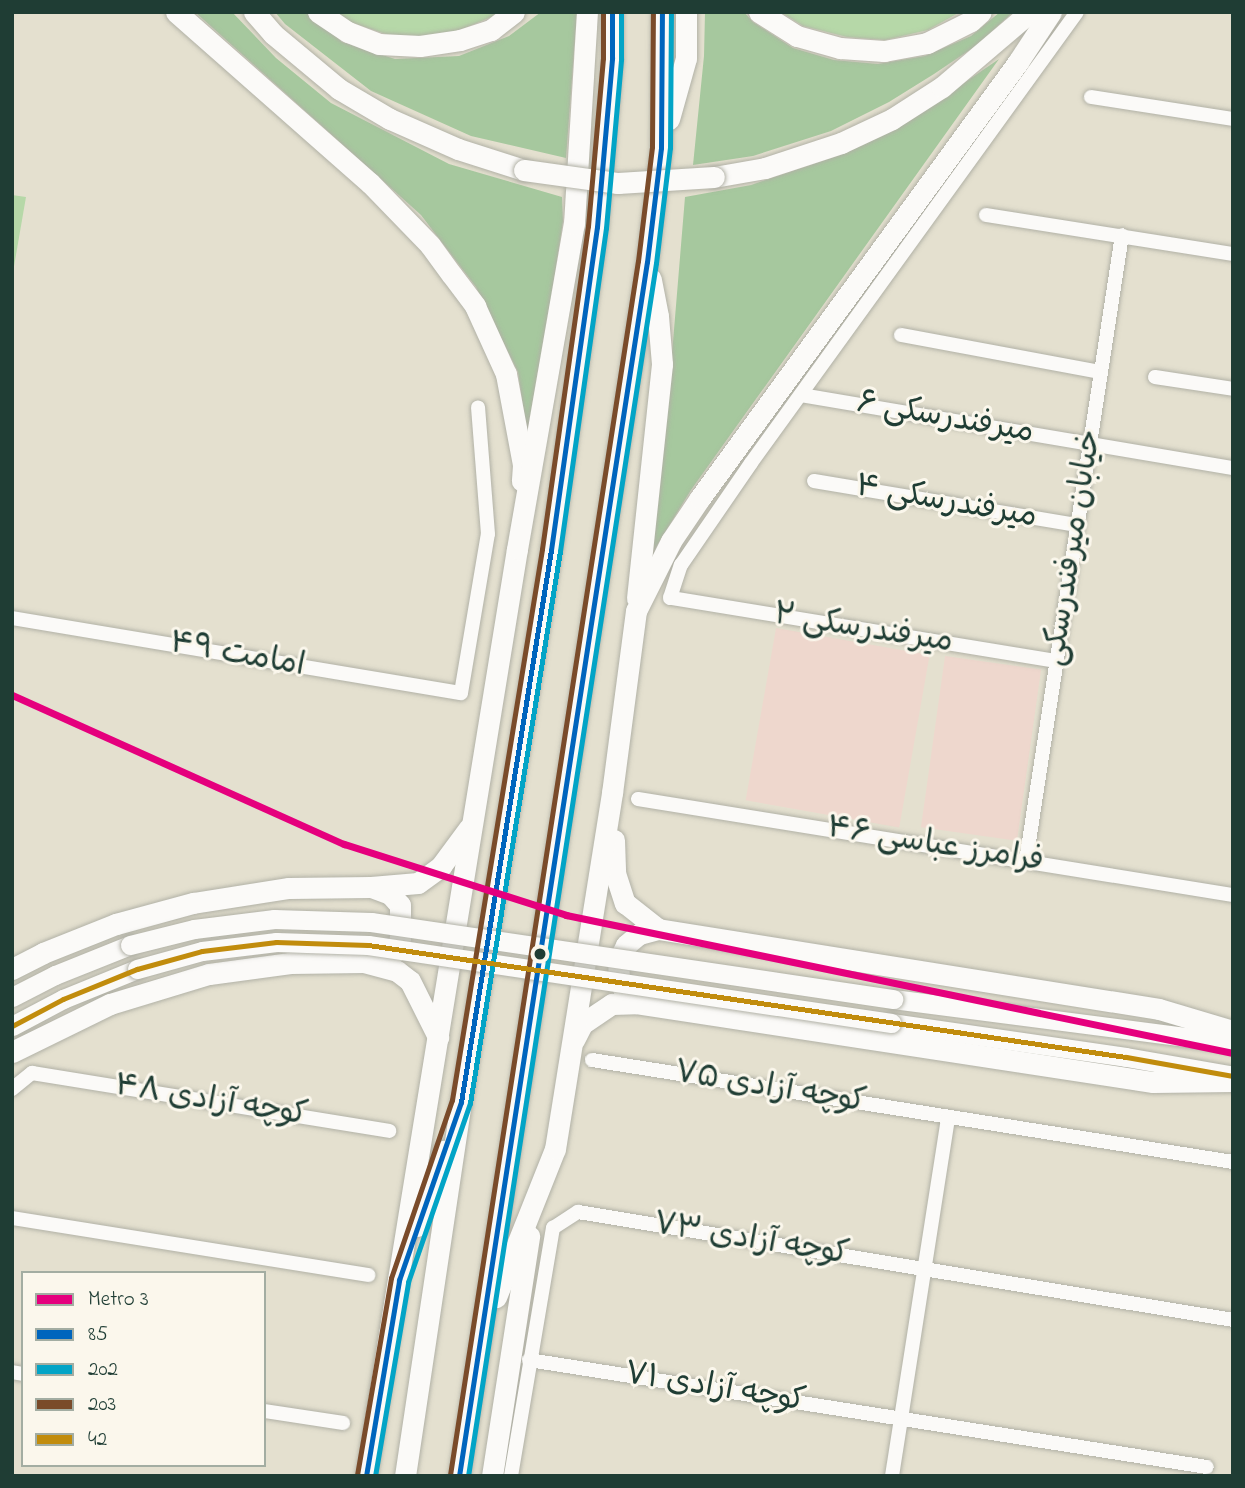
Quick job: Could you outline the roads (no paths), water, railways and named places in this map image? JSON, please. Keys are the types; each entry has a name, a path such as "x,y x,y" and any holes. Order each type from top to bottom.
{"highway":[{"path":"176,12 370,183 430,245 475,306 506,374 523,466 517,549"},
{"path":"254,12 273,34 339,89 390,119 458,149 524,170 618,183 713,177 765,168 816,151 892,119 942,87 1030,12"},
{"path":"318,12 348,32 380,44 420,46 460,40 491,30 514,12"},
{"path":"366,1476 517,549 574,224 587,12"},
{"path":"405,1476 461,1102 551,550 597,227 612,58 612,12"},
{"path":"459,1476 648,262 661,148 662,12"},
{"path":"661,148 686,58 686,12"},
{"path":"759,12 797,36 840,48 884,51 927,43 971,21 981,12"},
{"path":"636,611 671,541 700,498 1010,73 1051,12"},
{"path":"481,1335 555,1149 612,793 636,611 662,364 658,316 648,262"},
{"path":"612,793 615,873 625,903 658,929 1158,1009 1233,1031"},
{"path":"12,969 43,953 116,924 193,903 289,888 371,887 418,883 441,866 473,824"},
{"path":"12,1052 110,1004 209,974 289,963 378,963 392,955 400,939 402,922 400,905 390,894 371,887"},
{"path":"636,1003 626,995 619,979 618,961 626,946 633,940 658,929"},
{"path":"364,962 397,971 410,981 438,1037"},
{"path":"571,1044 582,1024 596,1014 612,1004 636,1003 1153,1082 1233,1079"},
{"path":"398,1280 461,1102"},
{"path":"492,1476 535,1199"},
{"path":"372,1476 374,1428"}],"main road":[{"path":"12,997 55,975 130,945 194,929 274,919 372,922 893,999 1233,1043"},
{"path":"12,1026 63,999 137,970 202,951 276,942 368,945 1126,1057 1233,1079"}],"street":[{"path":"801,395 1077,12"},
{"path":"1091,97 1233,120"},
{"path":"986,215 1233,254"},
{"name":"خیابان میرفندرسکی","path":"1026,861 1122,235"},
{"path":"901,335 1101,372"},
{"path":"1155,377 1233,389"},
{"name":"میرفندرسکی ۶","path":"801,395 1233,468"},
{"name":"میرفندرسکی ۲","path":"801,395 681,565 670,598 1056,661"},
{"name":"امامت ۴۹","path":"12,618 461,693 488,534 478,407"},
{"name":"میرفندرسکی ۴","path":"814,481 1077,525"},
{"name":"فرامرز عباسی ۴۶","path":"638,799 1233,895"},
{"name":"کوچه آزادی ۷۵","path":"592,1060 1233,1162"},
{"name":"کوچه آزادی ۴۸","path":"12,1089 32,1073 389,1130"},
{"path":"892,1476 948,1117"},
{"name":"کوچه آزادی ۷۳","path":"529,1360 553,1228 578,1212 1233,1320"},
{"path":"12,1218 368,1275"},
{"path":"511,1476 529,1360"},
{"name":"کوچه آزادی ۷۱","path":"529,1360 1207,1466"},
{"path":"266,1411 343,1423"}],"metro line":[{"name":"3","path":"12,695 344,844 566,915 1233,1053"}]}
